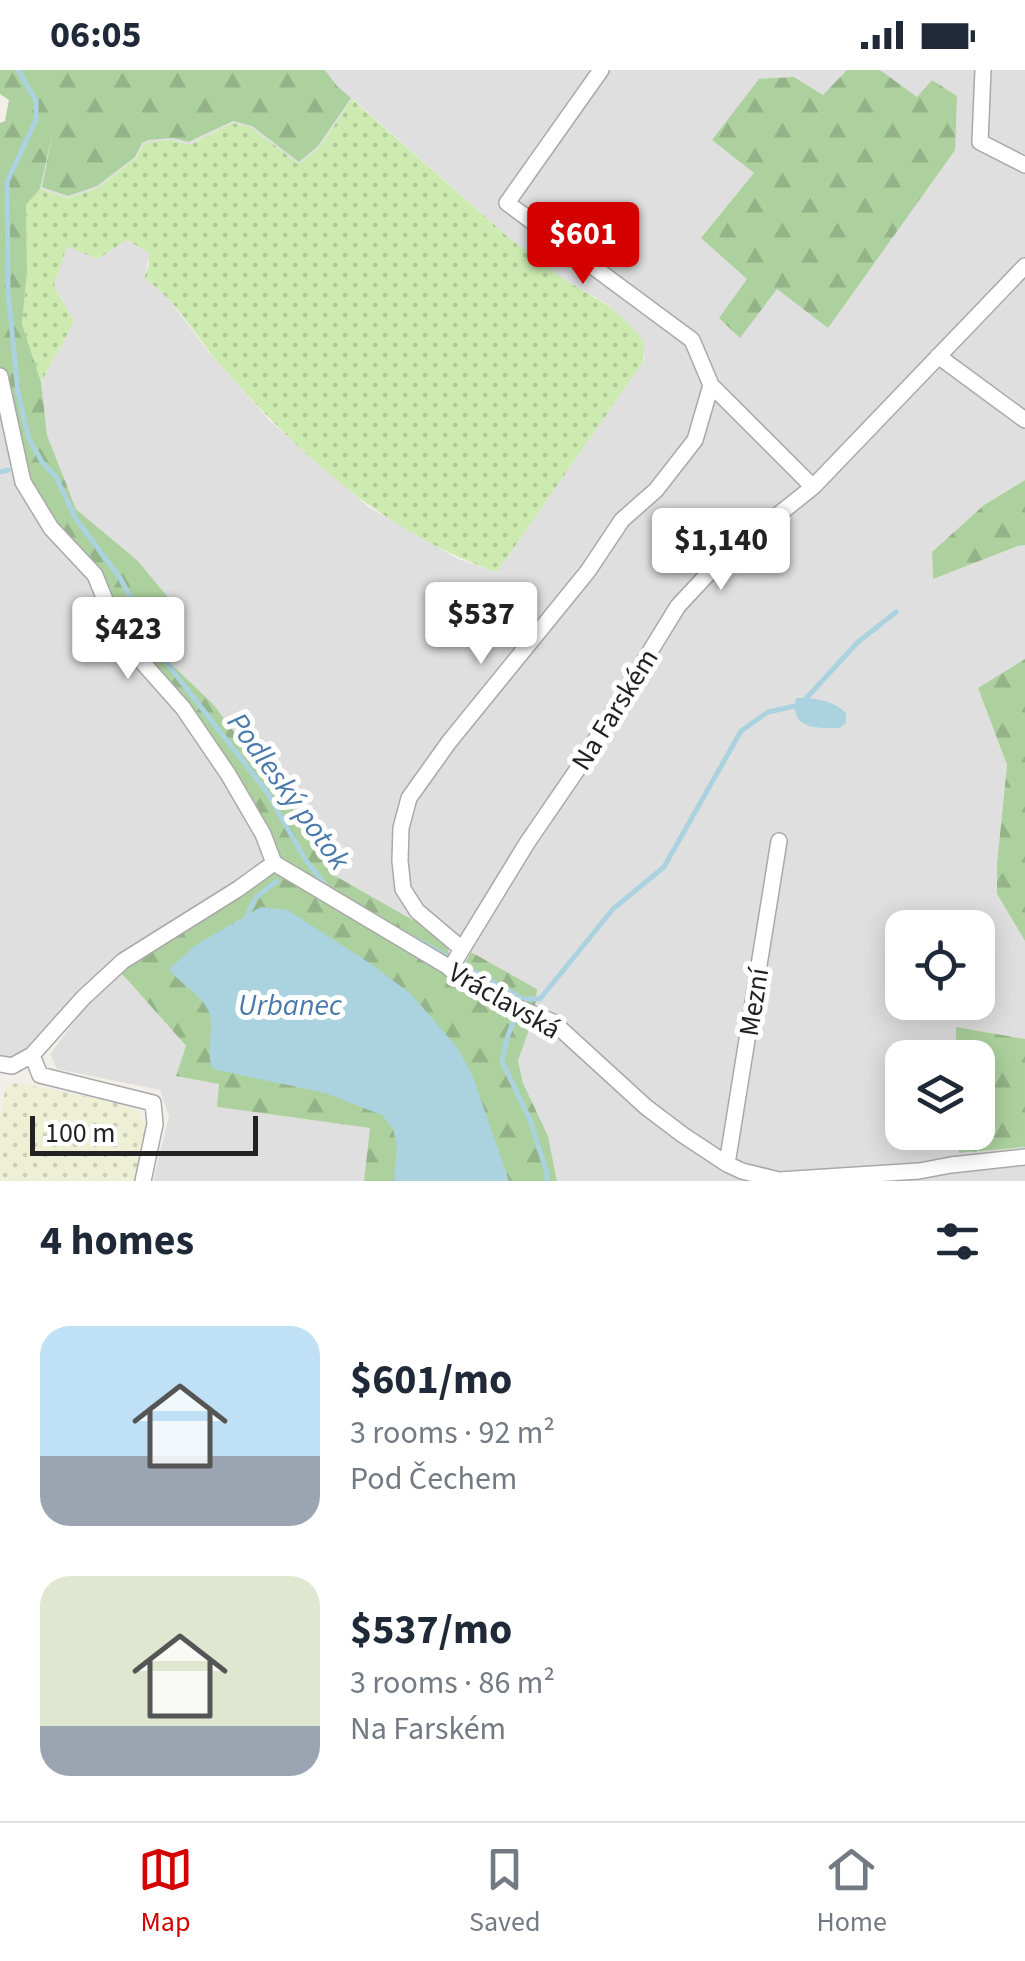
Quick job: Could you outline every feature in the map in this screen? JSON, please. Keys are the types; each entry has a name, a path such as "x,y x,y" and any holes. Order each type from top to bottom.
{"street":[{"path":"601,70 507,203 692,340 710,385 813,487"},
{"path":"983,70 980,142 1025,165"},
{"name":"Na Farském","path":"455,960 678,606 720,561 813,487 1025,266"},
{"path":"938,356 1025,420"},
{"path":"0,376 23,482 51,528 95,574 120,637 182,708 228,774 263,834 274,863 122,961 32,1054 12,1066 0,1064"},
{"path":"455,960 416,911 404,888 400,844 409,798 448,742 588,571 622,520 656,490 696,440 710,385"},
{"name":"Mezní","path":"727,1164 779,840"},
{"name":"Vráclavská","path":"274,863 455,960 519,1009 553,1022 646,1107 742,1171 779,1180 919,1171 1025,1158"},
{"path":"32,1054 40,1075 152,1102 155,1124 143,1181"}],"shaded area":[{"path":"46,70 135,157 142,143 148,140 173,138 190,142 233,121 252,126 264,134 337,86 325,70 1025,70 1025,480 984,505 932,552 933,579 1025,545 1025,659 978,688 1007,765 997,894 1025,941 1025,1039 956,1027 956,1040 885,1040 885,1150 960,1153 1025,1147 1025,1181 557,1181 548,1136 523,1083 518,1061 537,989 332,874 296,813 213,704 168,661 148,623 171,602 138,561 76,509 47,435 41,382 74,322 54,286 67,245 127,240 150,253 144,278 163,292 207,350 270,421 370,508 458,559 497,572 645,355 609,305 565,280 508,237 353,99 320,147 298,165 250,127 232,123 190,145 172,140 143,145 136,158 98,188 68,198 40,189 58,108"},
{"path":"0,366 26,482 184,706 275,860 133,947 29,1051 0,1064"},
{"path":"116,967 219,1084 218,1107 371,1128 364,1181 153,1181 169,1116 160,1090 57,1069 50,1054"}],"green space":[{"path":"0,70 325,70 351,98 318,146 299,162 252,126 233,121 189,142 173,138 148,140 135,157 97,186 68,196 42,187 53,131 40,189 26,205 27,270 22,324 41,382 47,435 76,509 138,561 171,601 148,623 168,661 213,704 296,813 332,874 436,933 448,947 447,964 275,860 265,831 123,636 97,573 53,526 26,482 0,366 0,123 5,121 9,100 0,94"},
{"path":"847,70 880,70 917,97 932,80 957,96 955,150 828,328 777,289 740,338 719,318 747,279 701,238 754,173 712,140 759,79 794,77 823,95"},
{"path":"352,99 508,237 565,280 609,306 644,342 643,362 497,572 418,536 382,514 315,461 253,401 177,309 144,278 149,253 127,240 97,259 67,246 54,286 74,322 41,382 22,324 27,270 26,204 40,189 68,198 98,188 136,158 149,142 172,140 190,145 232,123 250,127 299,164 320,147"},
{"path":"1025,480 1025,545 933,579 932,552 984,505"},
{"path":"1025,659 1025,941 997,894 1007,765 978,688"},
{"path":"274,863 460,973 471,952 537,989 534,1015 518,1061 523,1083 548,1136 557,1181 364,1181 370,1128 217,1107 219,1084 176,1076 186,1046 116,967"},
{"path":"956,1027 1025,1039 1025,1147 995,1150 995,1040 956,1040"},
{"path":"18,1083 119,1103 135,1110 146,1126 137,1181 0,1181 0,1117 6,1085"}],"water":[{"path":"796,698 835,705 846,713 846,723 840,728 823,728 801,722 795,708"},
{"name":"Urbanec","path":"261,907 288,910 411,994 456,1046 472,1074 509,1181 394,1181 397,1147 393,1129 382,1115 325,1093 213,1069 209,1012 169,969 196,945"}],"waterway":[{"name":"Podleský potok","path":"18,70 36,101 36,120 7,182 8,290 18,393 29,439 56,477 76,519 120,578 165,661 267,792 305,859 327,887"},
{"path":"0,472 8,470"},
{"path":"523,999 540,999 613,909 664,867 741,731 768,712 800,705 858,642 896,612"},
{"path":"251,919 247,915 256,897 277,881"},
{"name":"Podleský potok","path":"414,938 523,999 502,1061 530,1120 547,1181"}]}
